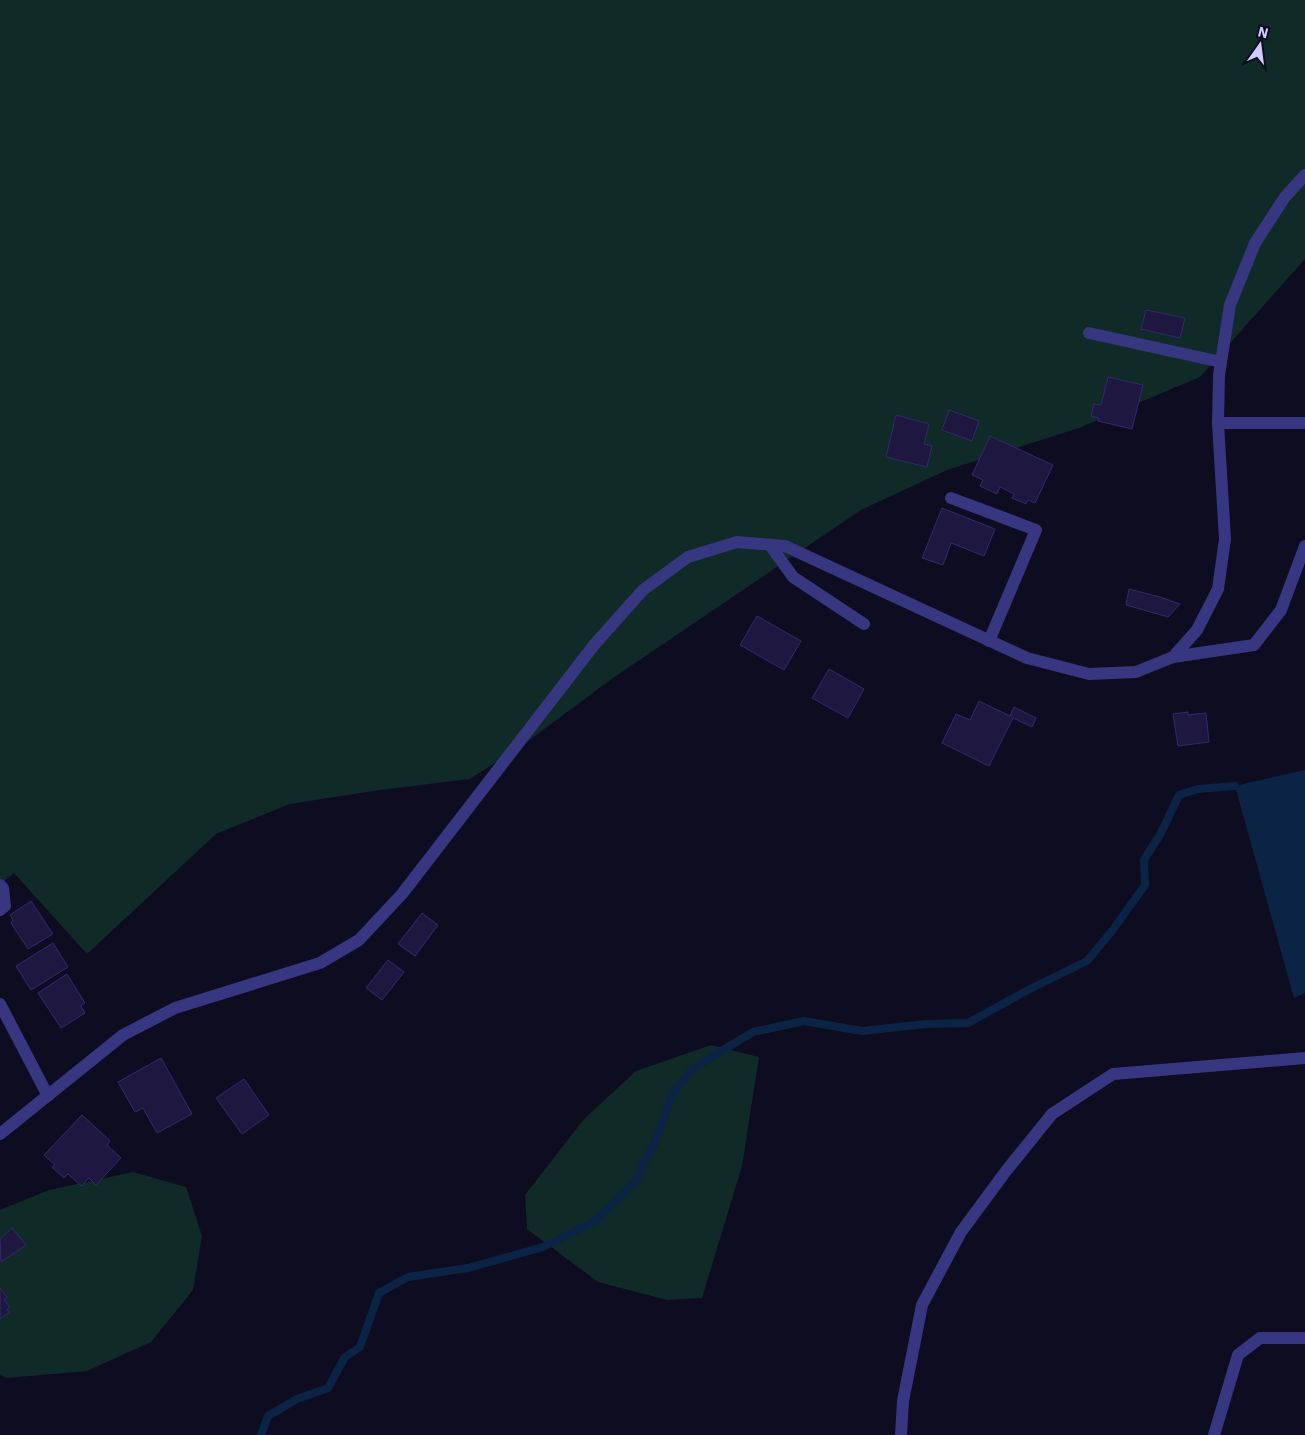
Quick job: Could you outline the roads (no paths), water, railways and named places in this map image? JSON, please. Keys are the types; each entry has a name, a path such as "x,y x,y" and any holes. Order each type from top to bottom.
{"street":[{"path":"1172,657 1197,630 1218,589 1225,539 1218,423 1219,375 1230,305 1255,243 1285,197 1305,175"},
{"path":"1089,333 1221,362"},
{"path":"1218,423 1305,423"},
{"path":"951,498 1036,530 989,641"},
{"path":"0,1134 123,1035 176,1008 320,963 360,940 402,894 594,645 643,590 688,557 737,542 785,546 1027,658 1089,674 1136,672 1172,657 1254,645 1281,610 1305,546"},
{"path":"770,545 793,576 864,624"},
{"path":"0,884 3,888 5,906 0,910"},
{"path":"0,1004 48,1096"},
{"path":"901,1435 903,1401 922,1305 961,1232 1006,1171 1052,1114 1113,1074 1305,1058"},
{"path":"1214,1435 1238,1355 1260,1338 1305,1338"}],"water":[{"path":"1305,770 1305,993 1294,998 1235,786"}],"waterway":[{"path":"261,1435 268,1416 297,1399 328,1388 345,1357 360,1347 379,1293 408,1277 468,1268 543,1247 595,1221 635,1182 654,1144 674,1091 695,1067 753,1032 804,1021 862,1031 926,1024 968,1023 1028,990 1087,961 1112,931 1145,885 1144,860 1161,833 1179,795 1198,789 1235,786"}]}
